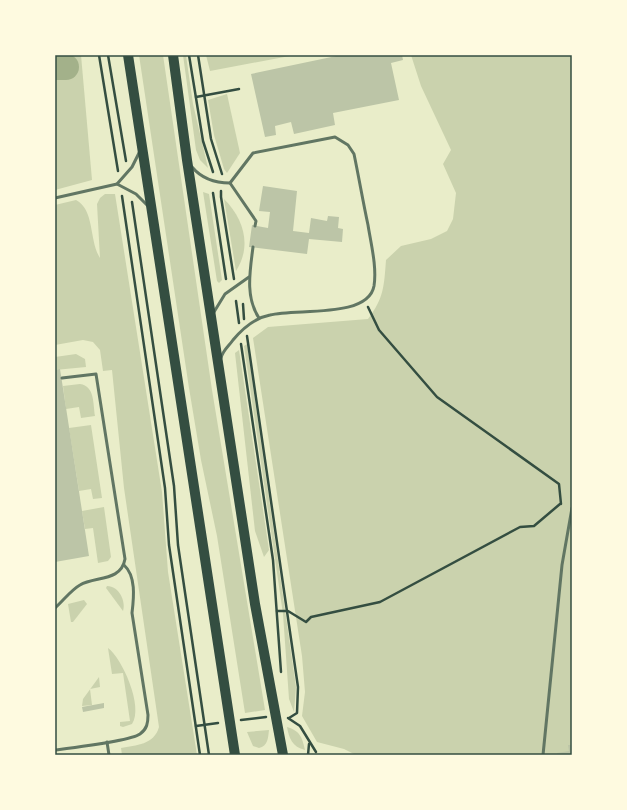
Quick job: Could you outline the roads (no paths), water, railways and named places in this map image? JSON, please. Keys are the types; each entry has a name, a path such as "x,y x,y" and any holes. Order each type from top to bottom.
{"main road":[{"path":"128,55 235,755"},
{"path":"173,55 187,160 258,621 282,755"}],"lane":[{"path":"219,369 225,349 240,332 259,318 271,314 344,308 365,301 371,294 374,285 373,253 354,154 348,145 335,137 253,153 230,183"},
{"path":"55,198 119,183 136,160 141,145"},
{"path":"187,160 194,169 207,179 213,182 230,183"},
{"path":"119,183 130,189 142,199 152,213"},
{"path":"230,183 256,222 255,226"},
{"path":"253,247 249,277 251,302 259,318"},
{"path":"212,320 218,302 225,294 249,277"},
{"path":"55,608 77,587 86,582 114,575 124,565 125,559 96,374 62,378"},
{"path":"543,755 562,565 572,508"},
{"path":"55,750 137,736 146,728 148,724 148,715 132,613 134,597 130,571 124,565"},
{"path":"107,742 109,755"}],"waterway":[{"path":"55,67 66,67"}]}
